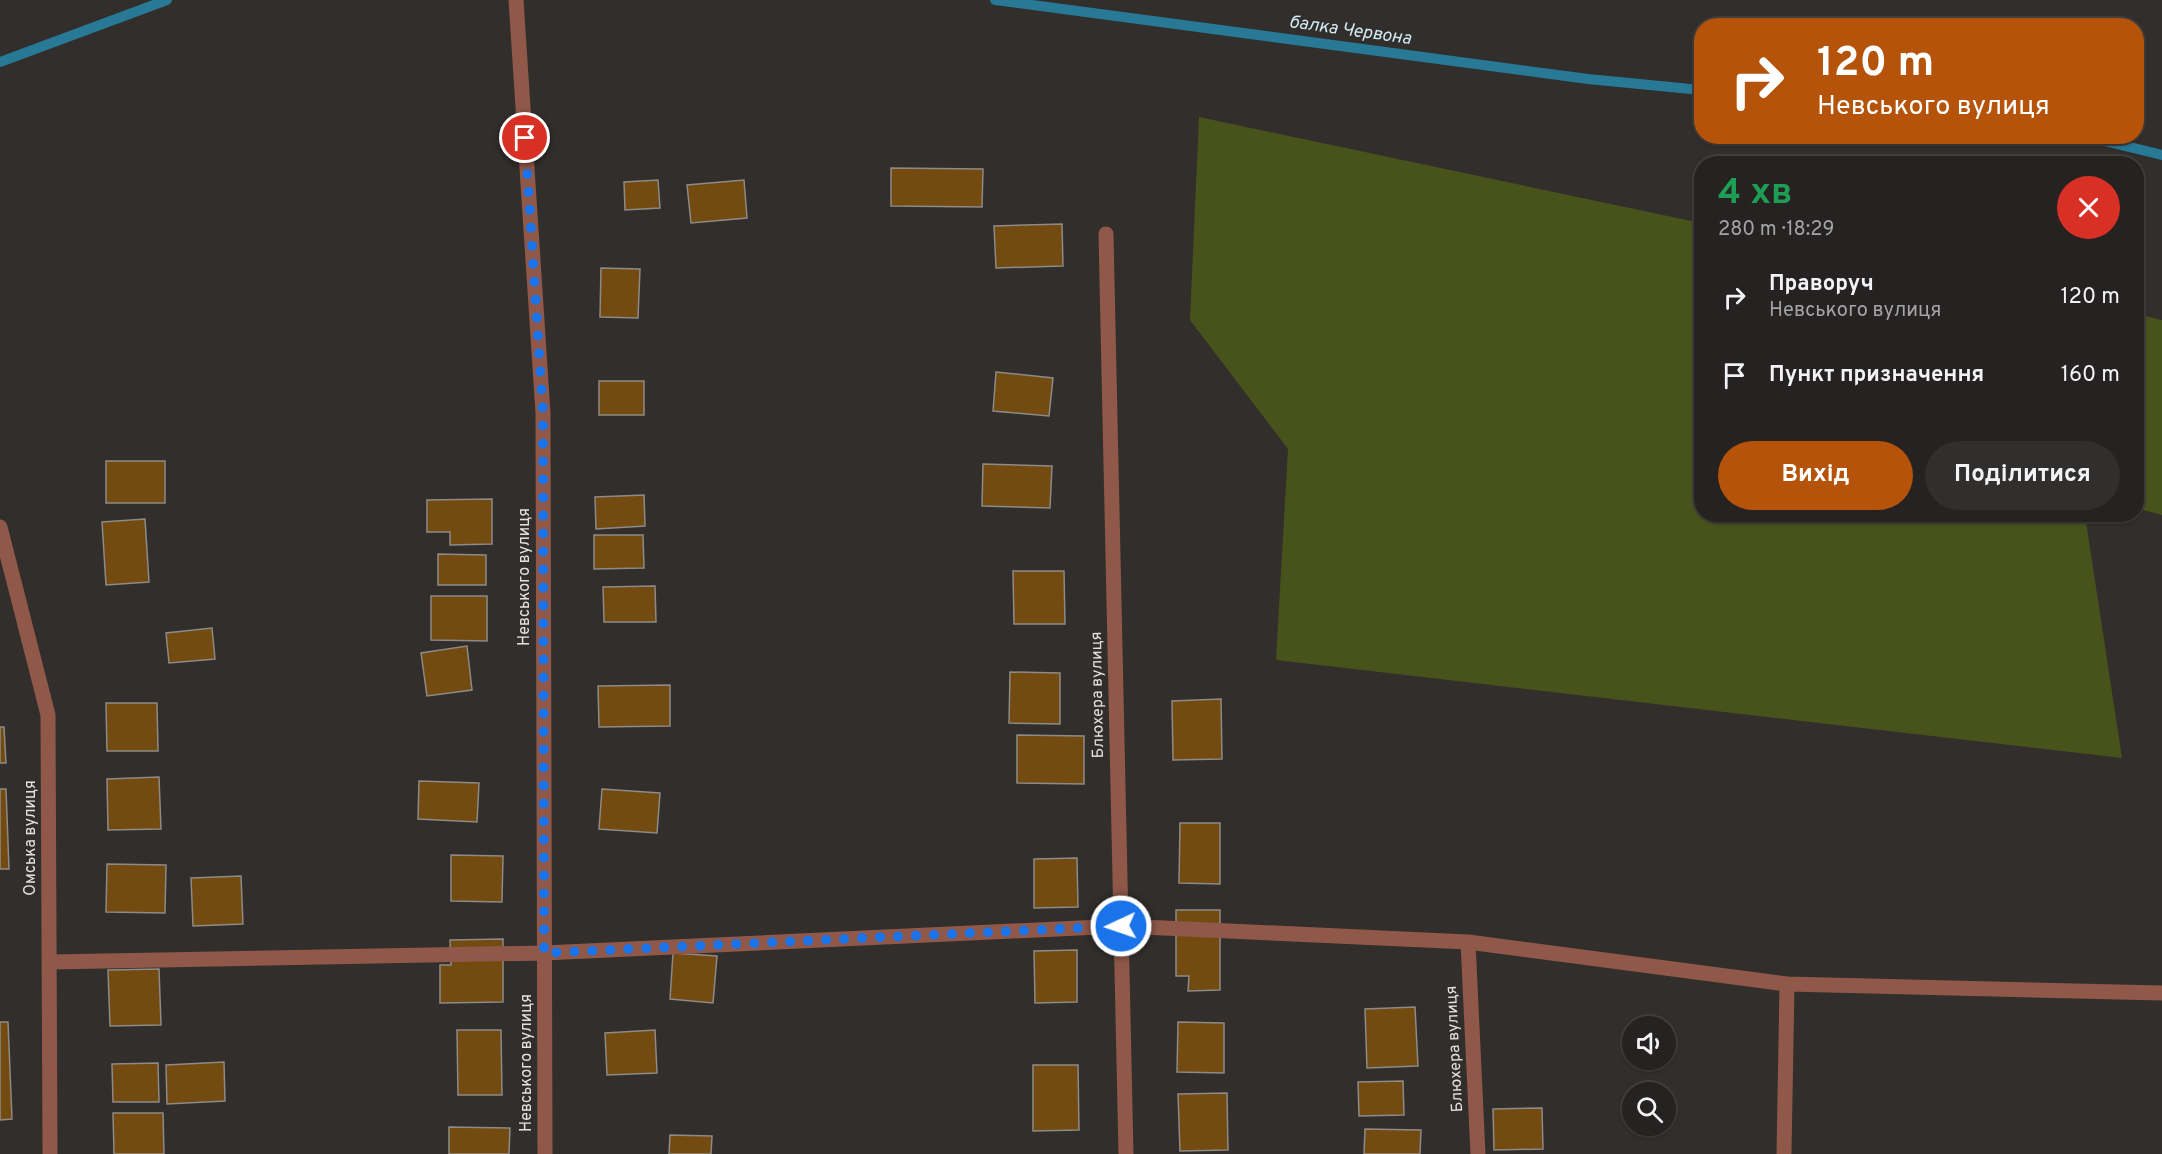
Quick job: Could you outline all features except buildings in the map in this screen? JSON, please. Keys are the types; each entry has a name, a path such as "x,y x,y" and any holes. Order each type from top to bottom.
{"street":[{"name":"Невського вулиця","path":"516,0 543,413 545,1154"},
{"name":"Блюхера вулиця","path":"1106,234 1126,1154"},
{"name":"Омська вулиця","path":"0,527 48,715 50,1154"},
{"path":"49,962 544,953 1121,926 1468,942 1787,984 2162,993"},
{"name":"Блюхера вулиця","path":"1468,942 1478,1154"},
{"path":"1784,1154 1787,984"}],"green space":[{"path":"1199,117 1694,222 1694,522 2086,522 2122,758 1276,660 1288,449 1190,320"},
{"path":"2144,316 2162,320 2162,515 2144,510"}],"waterway":[{"name":"балка Червона","path":"0,62 167,0"},
{"name":"балка Червона","path":"995,0 1588,79 1694,89"},
{"name":"балка Червона","path":"2117,144 2162,155"}],"route":[{"path":"525,138 543,413 544,953 1121,926"}]}
